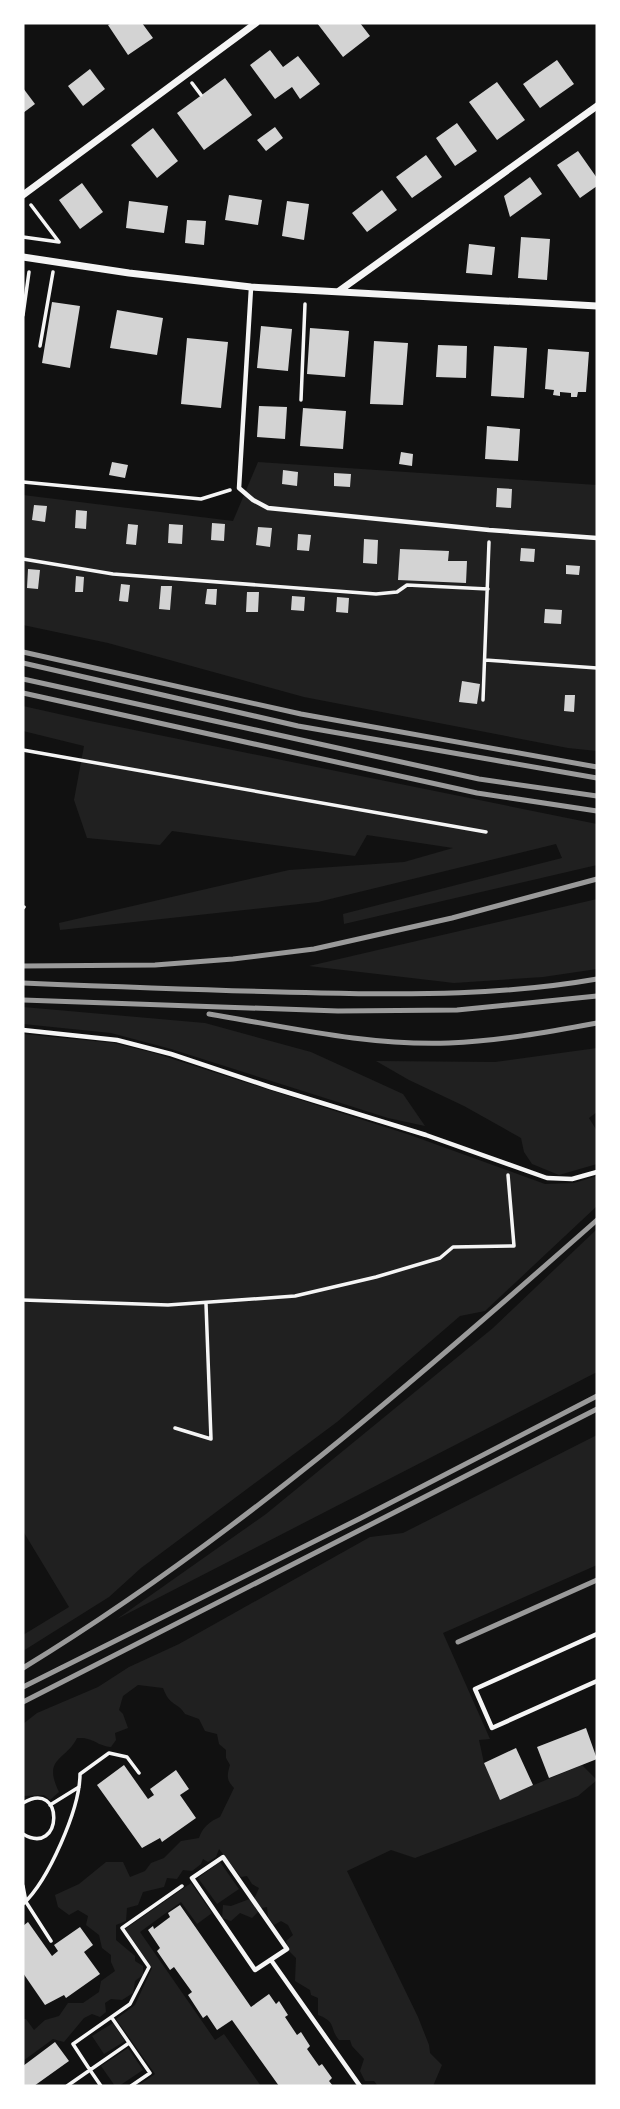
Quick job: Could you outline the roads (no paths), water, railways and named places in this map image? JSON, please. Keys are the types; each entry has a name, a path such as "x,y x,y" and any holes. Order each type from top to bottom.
{"street":[{"path":"23,194 256,23"},
{"path":"338,292 597,106"},
{"path":"23,257 251,287 597,306"}],"lane":[{"path":"251,287 239,488 253,500 268,508 597,538"},
{"path":"23,1030 117,1040 171,1054 426,1135 547,1178 572,1179 597,1172"},
{"path":"597,1634 475,1689 492,1728 597,1681"},
{"path":"223,1857 287,1949 271,1960 255,1970 192,1878 223,1857"},
{"path":"271,1960 360,2086"}],"railway":[{"path":"23,652 301,714 597,767"},
{"path":"23,663 298,726 597,778"},
{"path":"23,679 479,779 597,796"},
{"path":"23,693 477,793 597,811"},
{"path":"23,966 155,965 314,949 452,918 597,879"},
{"path":"23,983 425,994 494,991 597,979"},
{"path":"23,1000 338,1011 457,1010 597,996"},
{"path":"209,1014 358,1039 419,1043 486,1040 597,1023"},
{"path":"23,1668 175,1567 320,1457 460,1340 597,1220"},
{"path":"23,1687 361,1518 597,1396"},
{"path":"23,1702 597,1409"},
{"path":"458,1642 597,1580"}]}
